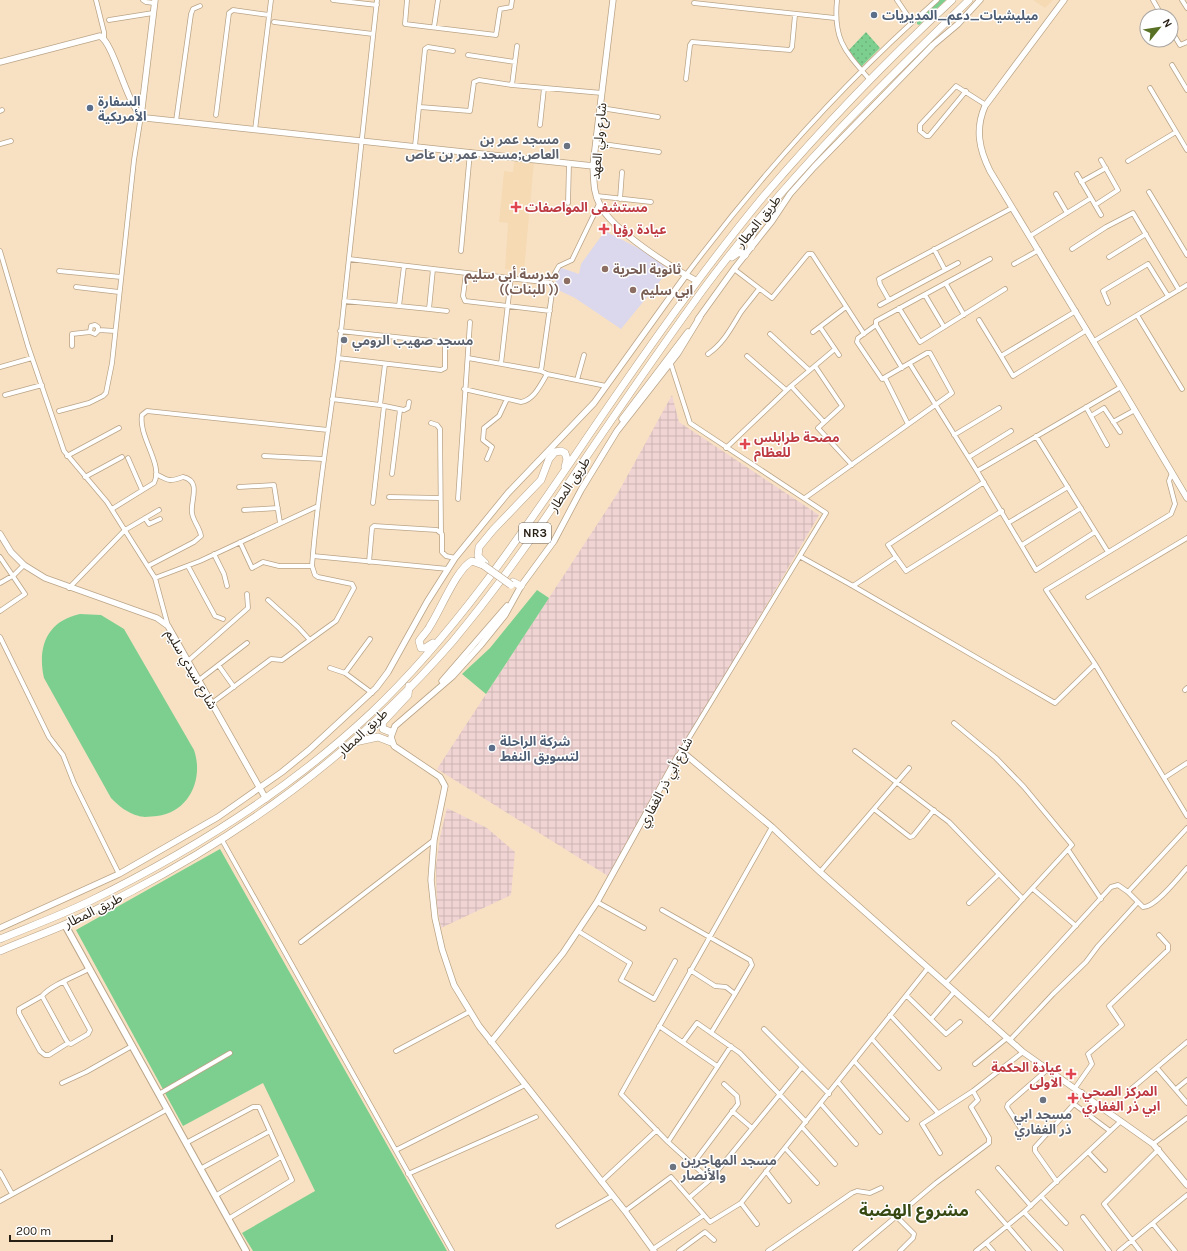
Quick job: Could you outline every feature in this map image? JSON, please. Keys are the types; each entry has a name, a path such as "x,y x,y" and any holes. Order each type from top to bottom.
{"highway":[{"name":"طريق المطار","path":"0,940 87,902 163,862 266,799 321,756 369,714 408,676 473,600 536,514 629,376 698,281 763,198 810,143 870,80 952,0"},
{"name":"طريق المطار","path":"0,951 65,925 172,870 222,840 290,794 353,743 452,641 498,584 539,529 686,315 769,207 880,85 969,0"},
{"path":"751,248 751,237 769,207"},
{"path":"723,265 738,252 742,252 745,255"},
{"path":"484,564 478,556 479,547 502,520 542,480 547,457 557,451 565,453 567,459 562,475"},
{"path":"473,600 431,646 428,648 421,648 419,642 421,638 430,626 465,566 474,560 484,564 512,583 518,592"},
{"path":"391,732 383,729 382,723 408,695 409,686"},
{"path":"353,743 378,737 392,742"}],"main road":[{"path":"65,925 246,1251"}],"street":[{"path":"96,0 104,32 104,38 132,102 141,116 255,130 594,166"},
{"path":"60,411 96,401 106,392 115,331 134,160 141,116 154,1 146,2 143,0"},
{"path":"255,130 271,0"},
{"path":"333,0 377,5"},
{"path":"212,703 271,659 282,660 309,639 336,622 355,586 318,577 315,575 312,566 323,459 338,358 377,0"},
{"path":"407,0 406,24 496,35 500,9 511,7 512,0"},
{"path":"434,27 438,0"},
{"name":"شارع ولي العهد","path":"613,0 596,143 594,189 599,204 610,219 621,230 686,275 698,281"},
{"path":"837,0 835,18 841,44 862,72 870,80"},
{"path":"897,0 912,22"},
{"path":"0,928 119,874 205,826 260,788 309,750 372,693 388,672 427,602 456,558 493,510 547,457 594,403 686,275 739,206 806,130 912,22 937,0"},
{"path":"704,1215 653,1250 625,1211 469,1012 454,985 442,949 435,918 431,880 434,840 445,786 444,782 440,777 399,750 392,742 391,732 395,726 423,701 476,643 518,592 554,541 579,489 617,431 670,361 734,269 772,222 790,194 825,154 933,45 958,24 980,0"},
{"path":"1064,0 986,105 979,124 980,145 990,171 1094,341 1187,498"},
{"path":"1182,0 1187,8"},
{"path":"694,3 795,15 835,18"},
{"path":"176,121 191,14 194,9 200,6"},
{"path":"216,115 229,13 233,10 269,16"},
{"path":"108,20 152,13"},
{"path":"686,79 690,45 692,42 790,50 792,47 795,15"},
{"path":"274,22 374,34"},
{"path":"0,62 98,35 104,38"},
{"path":"512,85 517,46"},
{"path":"415,146 425,49 428,48 453,51"},
{"path":"468,55 515,62"},
{"path":"1172,65 1187,90"},
{"path":"420,107 470,111 472,108 474,82 476,80 512,85 602,93"},
{"path":"966,91 930,135 926,136 920,131 920,125 954,87 958,86 966,91 986,105"},
{"path":"540,125 544,88"},
{"path":"1150,88 1187,150"},
{"path":"601,108 658,117"},
{"path":"1128,161 1176,132"},
{"path":"0,144 11,141"},
{"path":"596,143 660,152"},
{"path":"462,251 470,152"},
{"path":"1095,205 1118,191 1101,160"},
{"path":"568,203 569,163"},
{"path":"1081,182 1106,168"},
{"path":"620,199 622,172"},
{"path":"1077,174 1101,215"},
{"path":"1149,192 1187,255"},
{"path":"1056,194 1067,213"},
{"path":"597,196 651,202"},
{"path":"1030,236 1091,198"},
{"path":"555,273 558,266 572,260 599,204"},
{"path":"889,300 880,284 879,278 1012,208"},
{"path":"1072,249 1106,227 1133,213 1179,290"},
{"path":"1109,257 1146,234"},
{"path":"934,249 945,270"},
{"path":"1014,264 1039,250"},
{"path":"0,251 32,358 61,444 67,456 112,509 148,566 155,578 168,626"},
{"path":"734,269 770,298 773,297 810,253 864,334"},
{"path":"349,259 550,282 553,286 541,372"},
{"path":"670,361 690,423 726,448 805,498 935,405 951,396 952,392 931,354 927,353 882,379 857,342 858,338 876,325 876,321 990,259"},
{"path":"880,305 958,263"},
{"path":"1108,303 1103,291 1118,280 1148,264 1168,296"},
{"path":"399,306 404,266"},
{"path":"429,309 433,269"},
{"path":"59,270 121,277"},
{"path":"466,273 463,296 465,301 550,311"},
{"path":"501,364 511,277"},
{"path":"946,284 964,315"},
{"path":"1094,341 1187,285"},
{"path":"76,287 119,292"},
{"path":"708,354 725,338 742,311 759,289"},
{"path":"899,308 920,342 1005,289"},
{"path":"925,295 944,327"},
{"path":"344,300 447,311"},
{"path":"813,332 846,307"},
{"path":"1001,356 1076,312"},
{"path":"1137,315 1182,389"},
{"path":"979,320 1013,376 1087,330"},
{"path":"458,499 464,389 468,358 470,322"},
{"path":"90,332 90,328 93,325 97,326 99,330"},
{"path":"876,325 902,368"},
{"path":"820,327 839,355"},
{"path":"72,346 72,334 90,332 95,334 99,330 115,331"},
{"path":"338,358 444,370 445,345 440,341 340,331"},
{"path":"770,334 810,370"},
{"path":"726,448 786,390 835,349"},
{"path":"577,380 584,355"},
{"path":"747,356 786,390"},
{"path":"0,367 32,358"},
{"path":"468,358 606,386"},
{"path":"373,503 385,364"},
{"path":"910,364 969,457 1036,570 1096,532"},
{"path":"815,366 842,406 818,428 852,465"},
{"path":"464,389 507,399 526,401 537,390 547,374"},
{"path":"885,378 908,424"},
{"path":"5,395 42,385"},
{"path":"791,386 824,422"},
{"path":"977,471 1121,387"},
{"path":"332,399 382,405 400,410 407,409 410,402"},
{"path":"487,459 492,447 483,440 485,425 499,416 507,399"},
{"path":"1086,407 1107,445"},
{"path":"954,435 999,408"},
{"path":"1091,416 1104,408 1120,432"},
{"path":"112,509 154,483 156,474 141,427 142,415 147,410 328,430"},
{"path":"392,474 400,410"},
{"path":"1113,422 1135,410"},
{"path":"431,423 437,425 440,429 440,498 441,532 443,539 442,552 446,556 456,558"},
{"path":"67,456 119,428"},
{"path":"969,457 1012,431"},
{"path":"1036,436 1108,552"},
{"path":"264,456 323,459"},
{"path":"85,477 122,457"},
{"path":"128,458 142,490"},
{"path":"148,566 194,542 201,536 192,514 195,492 190,481 183,477 171,481 156,474"},
{"path":"1172,474 1170,481 1176,504 1172,512 1046,590 1095,664 1187,816"},
{"path":"984,482 888,545 896,558 906,571 1002,511"},
{"path":"239,487 274,485 280,523"},
{"path":"1008,522 1068,487"},
{"path":"389,497 440,498"},
{"name":"شارع أبي ذر الغفاري","path":"491,1042 562,953 597,902 678,756 826,513 805,498"},
{"path":"155,578 188,566 318,506"},
{"path":"244,510 278,508"},
{"path":"1022,545 1081,508"},
{"path":"69,588 125,530 159,510"},
{"path":"145,518 149,524 160,519"},
{"path":"369,562 372,528 374,526 441,532"},
{"name":"شارع سيدي سليم","path":"0,534 11,552 24,565 45,578 69,588 157,618 168,626 200,680 266,799"},
{"path":"1088,597 1187,538"},
{"path":"240,542 252,568 263,562 279,566 312,566"},
{"path":"214,554 224,574 227,586"},
{"path":"313,556 448,569"},
{"path":"800,556 1055,703 1095,664"},
{"path":"0,557 14,575 24,592 24,596 0,610"},
{"path":"853,586 896,558"},
{"path":"0,583 14,575 24,565"},
{"path":"188,566 215,616 223,619"},
{"path":"188,661 248,608 247,594"},
{"path":"268,600 309,639"},
{"path":"0,637 50,736 63,755 70,776 119,874"},
{"path":"346,673 370,639"},
{"path":"200,680 247,643"},
{"path":"219,666 234,686"},
{"path":"330,668 346,673 372,693"},
{"path":"946,983 1072,846 1024,787 996,758 954,723"},
{"path":"855,751 949,822 1023,900"},
{"path":"678,756 684,754 687,755 772,827 820,872 1023,1052 1122,1120 1159,1149 1187,1185"},
{"path":"1164,778 1187,763"},
{"path":"820,872 909,768"},
{"path":"874,809 910,837 913,836 934,810"},
{"path":"710,1180 668,1142 621,1094 772,827"},
{"path":"1128,892 1187,828"},
{"path":"222,840 452,1251"},
{"path":"301,942 434,840"},
{"path":"1069,851 1100,899"},
{"path":"988,1022 1111,887 1116,885 1128,892 1142,907 1148,906 1164,894 1187,868"},
{"path":"969,903 999,874"},
{"path":"1033,889 1076,926"},
{"path":"597,902 644,928"},
{"path":"975,1064 1009,1039 1086,962 1098,946 1138,902"},
{"path":"662,910 710,936 752,962 752,966 711,1033"},
{"path":"578,931 630,962 622,980 654,999 675,961"},
{"path":"1075,1088 1092,1064 1088,1054 1122,1025 1109,1006 1168,950 1168,945 1159,935"},
{"path":"625,1211 672,1177 690,1197 708,1221 712,1222 741,1203 855,1062 928,968"},
{"path":"64,982 90,1030 88,1034 73,1043 68,1043 49,1055 45,1055 37,1045 19,1009 64,982 89,969"},
{"path":"690,970 715,986 726,987 734,994"},
{"path":"931,1019 955,991"},
{"path":"42,996 68,1043"},
{"path":"907,996 946,1034 960,1022"},
{"path":"396,1051 469,1012"},
{"path":"890,1015 939,1068"},
{"path":"683,1042 696,1024 731,1046 780,1093 806,1122"},
{"path":"659,1026 718,1066"},
{"path":"764,1029 829,1094"},
{"path":"872,1039 938,1113"},
{"path":"1130,1090 1187,1042"},
{"path":"62,1083 86,1072 132,1046"},
{"path":"668,1142 731,1046"},
{"path":"940,1153 922,1124 973,1091 1023,1052"},
{"path":"159,1094 230,1053"},
{"path":"855,1062 907,1119"},
{"path":"690,1197 710,1180 802,1067"},
{"path":"1157,1068 1187,1103"},
{"path":"1021,1129 1007,1107 1008,1104 1048,1069"},
{"path":"1176,1089 1187,1080"},
{"path":"838,1082 880,1132"},
{"path":"692,1164 738,1104 739,1100 724,1084"},
{"path":"396,1150 525,1085"},
{"path":"855,1251 896,1216 989,1144 989,1138 971,1107 978,1100 973,1091"},
{"path":"1057,1182 1035,1151 1035,1147 1074,1104 1082,1092"},
{"path":"821,1104 856,1144"},
{"path":"1074,1104 1110,1131"},
{"path":"186,1143 255,1106 259,1107 292,1180 228,1219"},
{"path":"0,1201 168,1109"},
{"path":"732,1111 752,1128"},
{"path":"408,1174 536,1118"},
{"path":"1153,1144 1187,1118"},
{"path":"976,1251 1031,1206 1122,1120"},
{"path":"802,1127 835,1164"},
{"path":"601,1182 657,1130"},
{"path":"200,1169 270,1131"},
{"path":"785,1148 817,1183"},
{"path":"1140,1251 1105,1206 1105,1202 1159,1149"},
{"path":"1088,1152 1104,1170"},
{"path":"215,1196 281,1157"},
{"path":"998,1168 1031,1206"},
{"path":"766,1171 788,1201"},
{"path":"0,1172 12,1194"},
{"path":"768,1251 852,1193 857,1191 870,1192 880,1188"},
{"path":"978,1192 1029,1251"},
{"path":"1119,1251 1187,1195"},
{"path":"558,1226 612,1196"},
{"path":"1041,1196 1066,1223"},
{"path":"741,1203 757,1224"},
{"path":"1024,1212 1061,1251"},
{"path":"896,1216 914,1234 914,1238 900,1251"},
{"path":"1082,1217 1109,1251"},
{"path":"1153,1224 1175,1251"},
{"path":"679,1251 705,1232 714,1240"},
{"path":"986,1243 994,1251"}],"shaded area":[{"path":"1033,0 1053,0 1045,8"},
{"path":"514,161 534,162 524,271 505,269 508,223 499,222 504,171 513,172"},
{"path":"605,231 644,251 669,270 621,329 575,298 554,288 559,267 579,274 581,264"},
{"path":"672,395 679,422 819,515 608,876 437,769 619,491"},
{"path":"447,808 487,828 515,852 511,895 441,928 437,906 436,866 440,837"}],"green space":[{"path":"940,0 946,0 919,25 917,24 917,22"},
{"path":"866,32 880,48 861,67 848,51"},
{"path":"537,590 549,598 486,694 462,674 490,648"},
{"path":"80,614 101,615 124,629 194,750 197,761 195,783 185,801 178,808 168,813 157,816 141,817 127,811 111,798 44,678 42,656 47,637 52,629 59,623 69,617"},
{"path":"220,849 447,1251 253,1251 242,1233 315,1191 263,1083 183,1126 76,930"}],"place":[{"name":"ميليشيات_دعم_المديريات","path":"874,15"},
{"name":"السفارة الأمريكية","path":"90,108"},
{"name":"مسجد عمر بن العاص;مسجد عمر بن عاص","path":"567,146"},
{"name":"مستشفى المواصفات","path":"516,207"},
{"name":"عيادة رؤيا","path":"604,229"},
{"name":"ثانوية الحرية","path":"605,269"},
{"name":"مدرسة أبي سليم ((للبنات ))","path":"567,281"},
{"name":"ابي سليم","path":"633,290"},
{"name":"مسجد صهيب الرومي","path":"344,340"},
{"name":"مصحة طرابلس للعظام","path":"745,444"},
{"name":"شركة الراحلة لتسويق النفط","path":"492,748"},
{"name":"عيادة الحكمة الاولى","path":"1071,1074"},
{"name":"المركز الصحي ابي ذر الغفاري","path":"1073,1098"},
{"name":"مسجد ابي ذر الغفاري","path":"1043,1100"},
{"name":"مسجد المهاجرين والأنصار","path":"673,1167"}],"district":[{"name":"مشروع الهضبة","path":"914,1210"}]}
